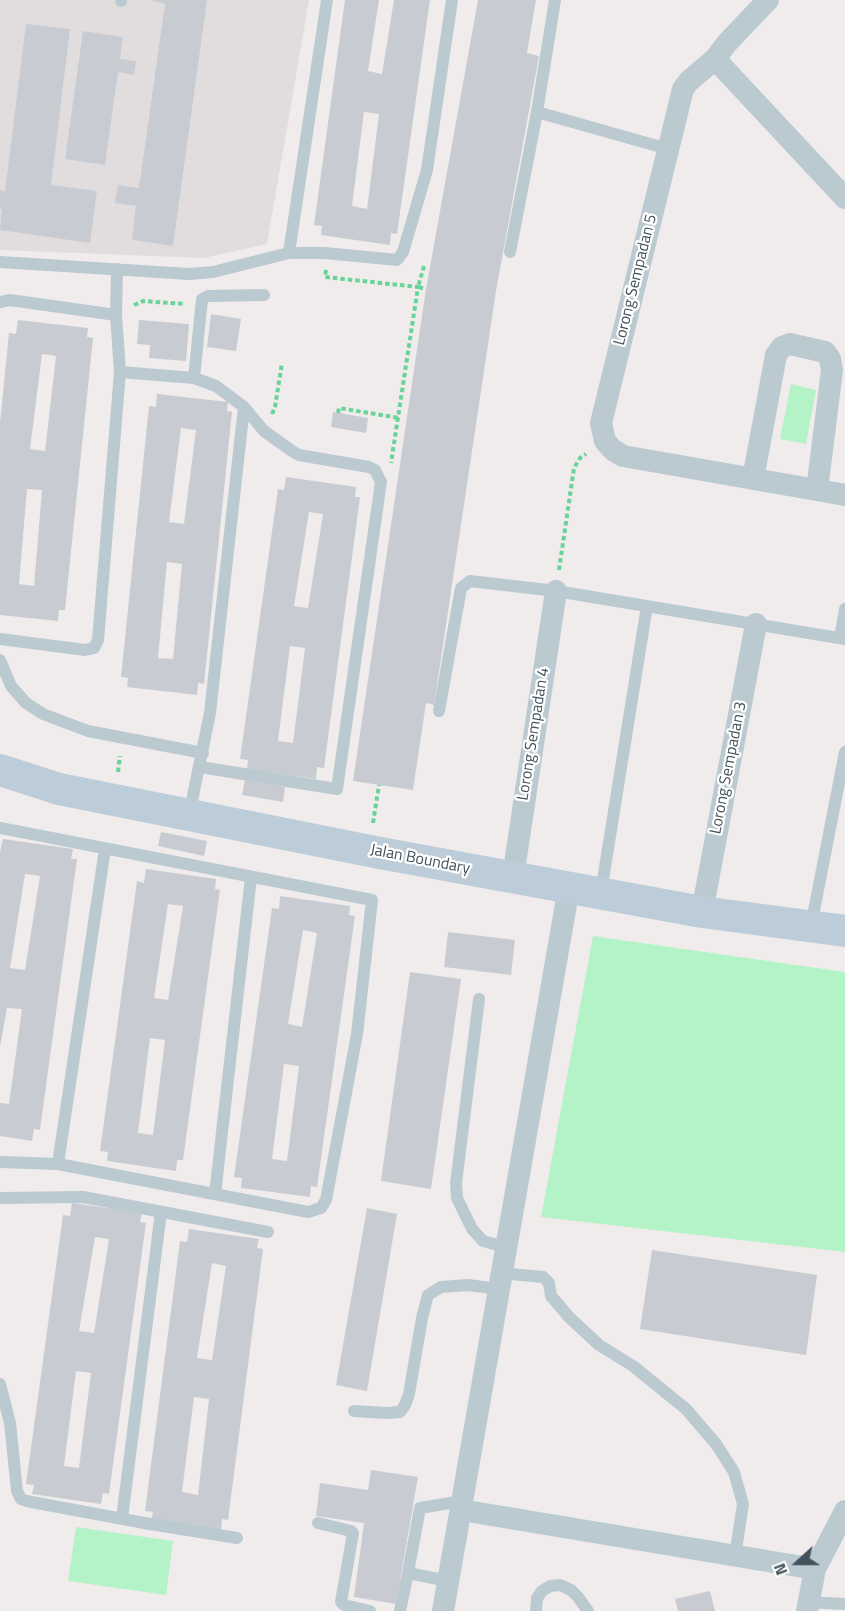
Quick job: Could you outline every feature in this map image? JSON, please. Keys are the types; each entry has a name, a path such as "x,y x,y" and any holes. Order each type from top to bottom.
{"street":[{"name":"Lorong Sempadan 5","path":"605,441 601,423 683,89 715,59 768,0"},
{"path":"715,59 845,198"},
{"path":"753,479 776,355 782,347 790,344 825,352 830,359 832,370 817,490"},
{"path":"605,441 623,456 845,495"},
{"name":"Lorong Sempadan 4","path":"513,878 556,591"},
{"name":"Lorong Sempadan 3","path":"702,912 756,624"},
{"name":"Jalan Boundary","path":"0,770 59,789 513,878 702,912 845,931"},
{"path":"442,1611 569,887"},
{"path":"462,1505 815,1569"},
{"path":"807,1607 815,1569 845,1511"}],"lane":[{"path":"289,253 327,0"},
{"path":"0,262 201,274 289,253 325,253 394,261 400,259 427,170 452,0"},
{"path":"510,252 537,112 555,0"},
{"path":"537,112 668,148"},
{"path":"0,639 85,650 93,648 96,644 120,372 116,315 117,269"},
{"path":"194,378 202,299 208,296 264,295"},
{"path":"0,302 10,300 116,315"},
{"path":"120,372 194,378 216,386 244,407 264,431 292,451 369,467 379,476 382,488 337,789 200,767"},
{"path":"189,815 210,713 244,407"},
{"path":"439,711 461,588 470,580 556,591 842,638 845,609"},
{"path":"600,893 646,606"},
{"path":"0,660 11,686 26,703 43,714 88,731 203,753"},
{"path":"811,927 845,752"},
{"path":"0,828 372,900 360,1011 326,1200 321,1208 308,1212 58,1164 0,1162"},
{"path":"58,1164 105,849"},
{"path":"215,1194 251,877"},
{"path":"478,999 456,1183 457,1198 472,1229 483,1241 505,1247"},
{"path":"0,1198 72,1196 268,1232"},
{"path":"122,1518 161,1212"},
{"path":"354,1412 400,1412 405,1405 428,1295 441,1287 543,1277 549,1283 551,1296 598,1345 633,1366 686,1408 716,1443 734,1472 743,1504 735,1556"},
{"path":"0,1384 10,1423 17,1491 21,1499 237,1538"},
{"path":"400,1611 420,1508 462,1505"},
{"path":"318,1523 353,1533 341,1602 344,1605 370,1611"},
{"path":"408,1573 448,1581"},
{"path":"536,1611 537,1598 542,1591 550,1586 560,1585 571,1590 588,1611"},
{"path":"807,1607 845,1605"}],"path":[{"path":"392,459 418,287 424,266"},
{"path":"325,277 426,289"},
{"path":"132,310 135,303 139,302 187,304"},
{"path":"275,407 282,363"},
{"path":"338,413 339,408 399,418"},
{"path":"556,591 574,468 580,459 605,441"},
{"path":"368,850 379,785"}],"shaded area":[{"path":"0,0 309,0 267,244 204,258 0,250"}],"green space":[{"path":"791,384 816,390 806,444 780,439"},
{"path":"593,936 845,972 845,1252 541,1217"},
{"path":"76,1527 173,1541 166,1595 68,1581"}],"building":[{"path":"150,0 207,0 173,246 132,240 136,206 115,203 118,185 139,188 165,4"},
{"path":"345,0 379,0 368,71 382,74 394,0 430,0 397,234 391,233 390,245 321,235 322,226 314,225","holes":["364,112 379,114 367,209 352,206"]},
{"path":"478,0 536,0 527,53 539,56 496,291 434,705 426,703 413,790 353,781 426,289"},
{"path":"26,24 70,29 51,185 97,191 90,243 0,230 2,209 0,209 0,190 5,191"},
{"path":"83,31 123,37 120,59 136,61 134,75 118,72 105,165 65,159"},
{"path":"211,314 241,319 236,351 207,347"},
{"path":"18,320 88,328 87,337 93,338 65,610 59,610 58,621 0,615 0,423 9,333 16,334","holes":["42,354 56,356 45,451 30,449","27,489 42,490 34,586 19,584"]},
{"path":"139,320 189,324 186,361 149,358 150,345 137,344"},
{"path":"157,394 228,402 227,411 232,412 204,684 198,683 197,695 127,687 128,678 121,677 149,406 156,407","holes":["181,428 196,430 184,524 169,522","167,562 182,564 173,659 158,658"]},
{"path":"333,412 368,418 366,433 331,427"},
{"path":"286,477 356,487 355,497 360,497 324,768 317,767 316,779 247,769 248,760 240,759 278,489 284,490","holes":["309,512 323,514 308,608 294,606","290,646 305,648 293,743 278,741"]},
{"path":"245,780 285,787 283,802 242,795"},
{"path":"161,832 207,841 204,856 158,846"},
{"path":"3,839 73,849 71,859 77,859 40,1130 34,1129 32,1141 0,1136 0,1103 9,1104 22,1009 7,1008 0,1047 0,852","holes":["25,874 40,876 25,970 10,968"]},
{"path":"146,869 216,879 215,889 220,890 183,1160 177,1160 176,1171 107,1161 108,1152 100,1151 137,881 144,883","holes":["168,904 183,906 168,1000 154,998","150,1038 165,1040 153,1135 138,1133"]},
{"path":"280,896 350,906 349,915 355,916 317,1187 311,1186 310,1197 241,1188 242,1178 234,1177 272,908 279,909","holes":["303,930 317,933 302,1027 288,1024","284,1064 299,1066 287,1161 272,1159"]},
{"path":"448,932 515,940 511,975 444,967"},
{"path":"410,972 461,979 431,1189 381,1181"},
{"path":"72,1203 142,1213 140,1222 146,1223 109,1494 103,1493 101,1504 32,1494 34,1485 26,1484 63,1215 70,1216","holes":["95,1237 109,1239 94,1333 79,1331","76,1371 91,1373 79,1468 64,1466"]},
{"path":"367,1208 397,1214 367,1391 336,1385"},
{"path":"189,1229 259,1239 257,1248 263,1249 228,1520 222,1519 221,1531 151,1521 153,1512 145,1511 180,1241 187,1242","holes":["212,1263 226,1266 212,1360 197,1358","194,1397 209,1399 198,1495 182,1492"]},
{"path":"652,1250 817,1275 806,1355 640,1329"},
{"path":"371,1470 418,1477 396,1604 354,1597 364,1523 316,1516 320,1483 368,1490"},
{"path":"710,1591 715,1611 678,1611 675,1599"}]}
